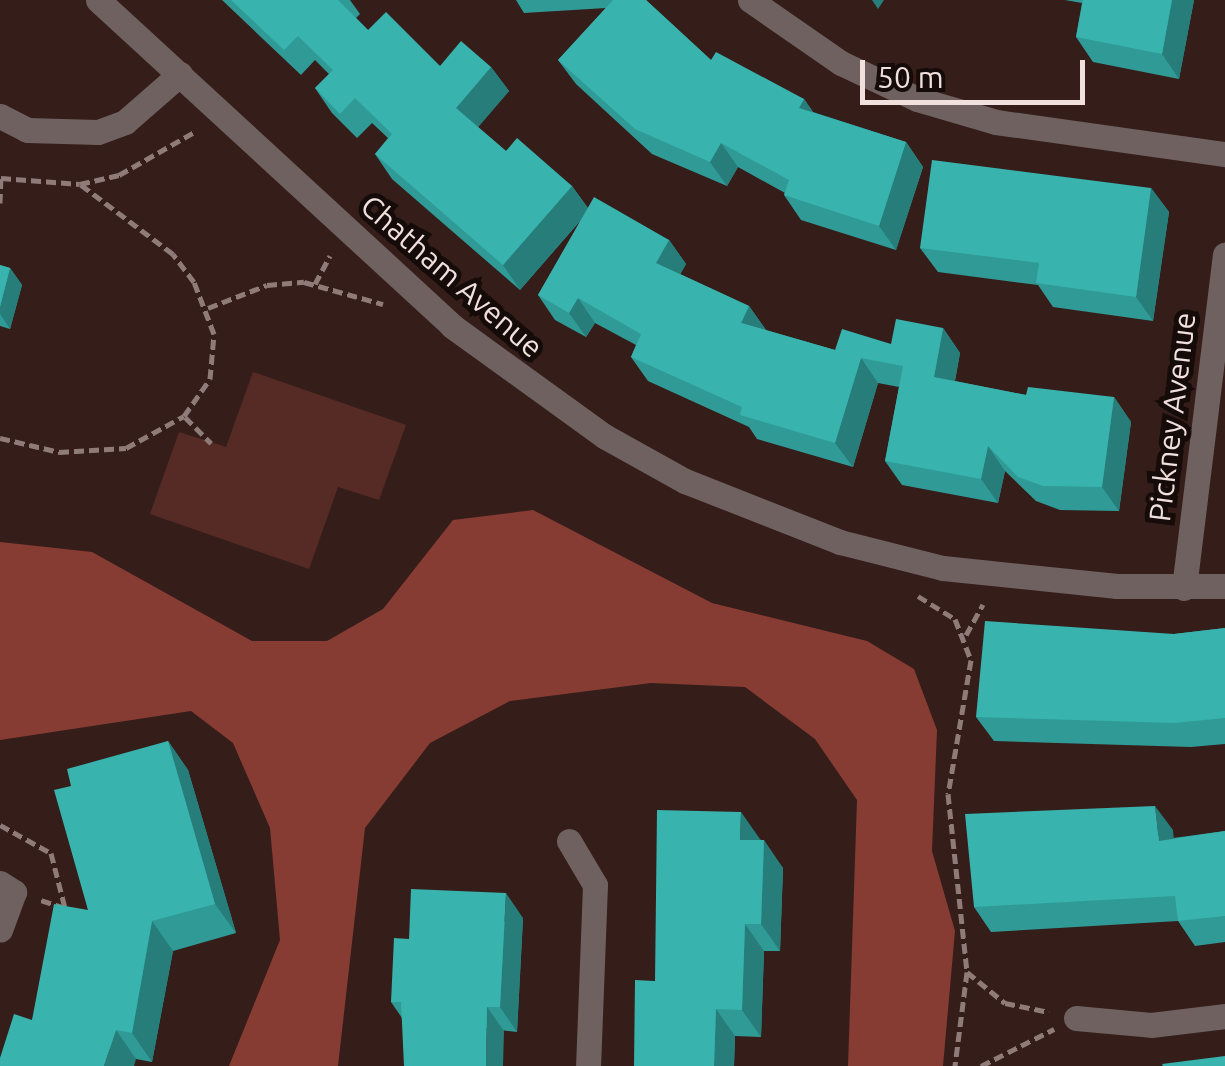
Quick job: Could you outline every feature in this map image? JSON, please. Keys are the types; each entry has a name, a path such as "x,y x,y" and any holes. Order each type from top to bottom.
{"street":[{"name":"Chatham Avenue","path":"98,0 452,326 589,426 684,481 840,542 943,568 1184,588 1225,586"},
{"path":"750,0 841,63 917,99 996,122 1225,154"},
{"path":"0,116 27,130 98,132 125,122 180,74"},
{"name":"Pickney Avenue","path":"1184,588 1225,255"},
{"path":"570,842 595,884 588,1066"},
{"path":"0,930 7,887"},
{"path":"1076,1018 1151,1025 1225,1016"}],"path":[{"path":"0,204 1,177 80,184 149,164 196,131"},
{"path":"0,438 93,453 148,440 184,416 216,357 208,308 173,254 80,184"},
{"path":"315,284 330,256"},
{"path":"208,308 266,284 315,284 382,304"},
{"path":"184,416 212,443"},
{"path":"918,596 966,636"},
{"path":"955,1066 967,972 947,824 971,660 966,636 982,604"},
{"path":"0,825 51,854 65,908 7,887"},
{"path":"967,972 1005,1003 1076,1018"},
{"path":"981,1066 1076,1018"}],"shaded area":[{"path":"253,372 406,425 379,500 338,487 309,569 150,514 179,432 226,447"},
{"path":"533,510 712,603 867,641 914,669 937,730 932,851 955,931 943,1066 848,1066 857,800 815,739 745,687 651,683 510,701 430,743 365,828 338,1066 229,1066 280,940 270,828 233,743 191,711 0,740 0,542 92,552 252,641 327,641 383,609 453,520"}],"building":[{"path":"231,0 338,0 368,30 386,12 440,66 461,41 491,67 456,108 506,151 517,138 572,186 503,265 375,154 392,134 355,98 340,114 315,88 333,70 298,36 284,50"},
{"path":"613,0 646,0 711,60 716,52 804,99 799,108 906,142 879,226 784,195 789,180 721,143 710,162 635,129 558,60"},
{"path":"1083,0 1172,0 1162,54 1076,37"},
{"path":"932,160 1151,188 1136,297 1036,283 1039,263 920,248"},
{"path":"594,197 669,240 656,263 749,306 741,323 835,350 842,329 891,344 896,319 943,328 934,377 1026,395 1028,387 1114,397 1102,487 1043,486 1018,477 988,446 981,479 885,461 903,366 861,358 835,443 740,415 742,407 631,357 641,334 578,298 569,313 538,295"},
{"path":"0,265 10,268 0,307"},
{"path":"985,621 1174,634 1225,628 1225,718 1174,723 976,717"},
{"path":"168,741 215,904 152,921 132,1033 116,1030 104,1066 0,1066 14,1014 32,1020 54,904 88,910 54,790 71,786 67,769"},
{"path":"1155,806 1159,841 1225,831 1225,916 1178,921 1175,896 974,907 965,814"},
{"path":"657,810 741,812 740,840 764,840 761,924 745,924 742,1010 716,1009 714,1066 634,1066 635,980 655,981"},
{"path":"411,889 506,893 500,1007 487,1007 486,1066 404,1066 401,1002 391,1002 394,938 409,939"},
{"path":"1225,1056 1225,1066 1162,1064"}]}
